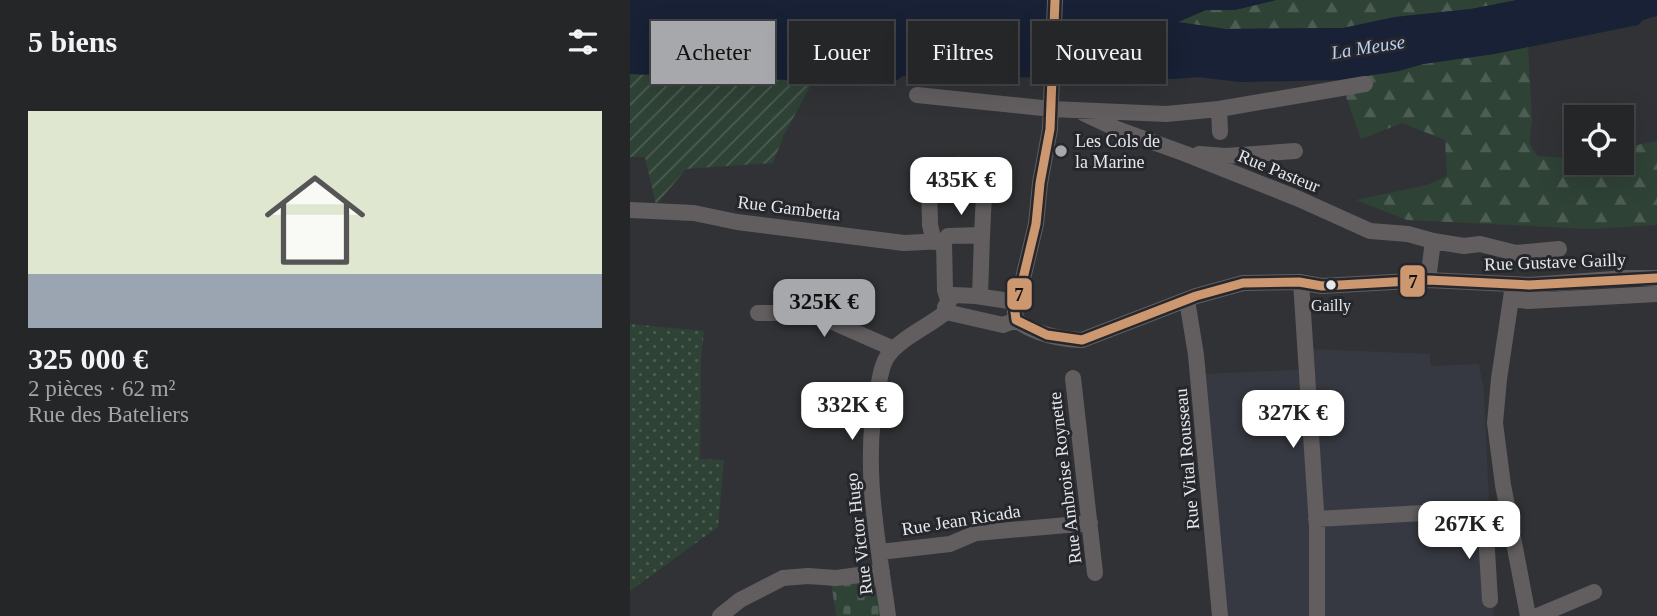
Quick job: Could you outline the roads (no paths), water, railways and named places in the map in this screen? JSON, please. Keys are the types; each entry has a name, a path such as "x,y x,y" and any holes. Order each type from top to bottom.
{"street":[{"path":"947,306 1003,325 1015,312 1037,224 1052,103 1055,0"},
{"path":"917,94 1052,103 1077,110 1167,114 1219,109 1365,84"},
{"path":"1219,109 1220,132"},
{"name":"Rue Pasteur","path":"1077,110 1117,129 1299,199 1370,231 1408,234 1464,246 1480,243 1516,253 1559,249"},
{"path":"1186,154 1226,156 1295,151"},
{"path":"947,306 939,242 930,225 929,180 933,174 962,163 977,167 985,174 981,296"},
{"name":"Rue Gambetta","path":"630,210 694,213 737,222 904,243 939,242 948,236 982,235"},
{"path":"1428,280 1433,241"},
{"name":"Rue Gustave Gailly","path":"1512,292 1627,278 1657,278"},
{"name":"Rue Gustave Gailly","path":"1015,312 1040,333 1082,340 1187,300 1243,283 1301,282 1322,286 1428,280 1512,292 1537,300 1657,294"},
{"path":"1301,282 1316,519 1317,616"},
{"path":"1512,292 1495,423 1497,454 1528,616"},
{"path":"947,306 953,295 981,296 1015,312"},
{"name":"Rue Vital Rousseau","path":"1187,300 1196,355 1220,616"},
{"name":"Rue Victor Hugo","path":"888,616 870,464 870,432 881,372 894,349 947,306"},
{"path":"758,313 821,317 894,349"},
{"name":"Rue Ambroise Roynette","path":"1073,379 1095,573"},
{"path":"1316,519 1478,510 1485,518 1490,600"},
{"name":"Rue Jean Ricada","path":"880,552 950,544 976,533 1090,523"},
{"path":"720,616 740,600 783,578 836,578 882,572"},
{"path":"1537,616 1594,592"}],"water":[{"name":"La Meuse","path":"630,0 1276,0 1235,10 1206,10 1178,22 1225,29 1343,28 1395,17 1471,9 1517,0 1657,0 1657,16 1643,20 1638,25 1494,54 1340,80 1240,82 1198,77 1166,79 1166,21 1032,21 1032,77 1018,77 1018,21 908,21 908,76 894,82 894,21 789,21 789,80 775,80 775,21 651,21 651,75 630,74"}],"place":[{"name":"Les Cols de la Marine","path":"1061,151"},
{"name":"Gailly","path":"1331,285"}]}
